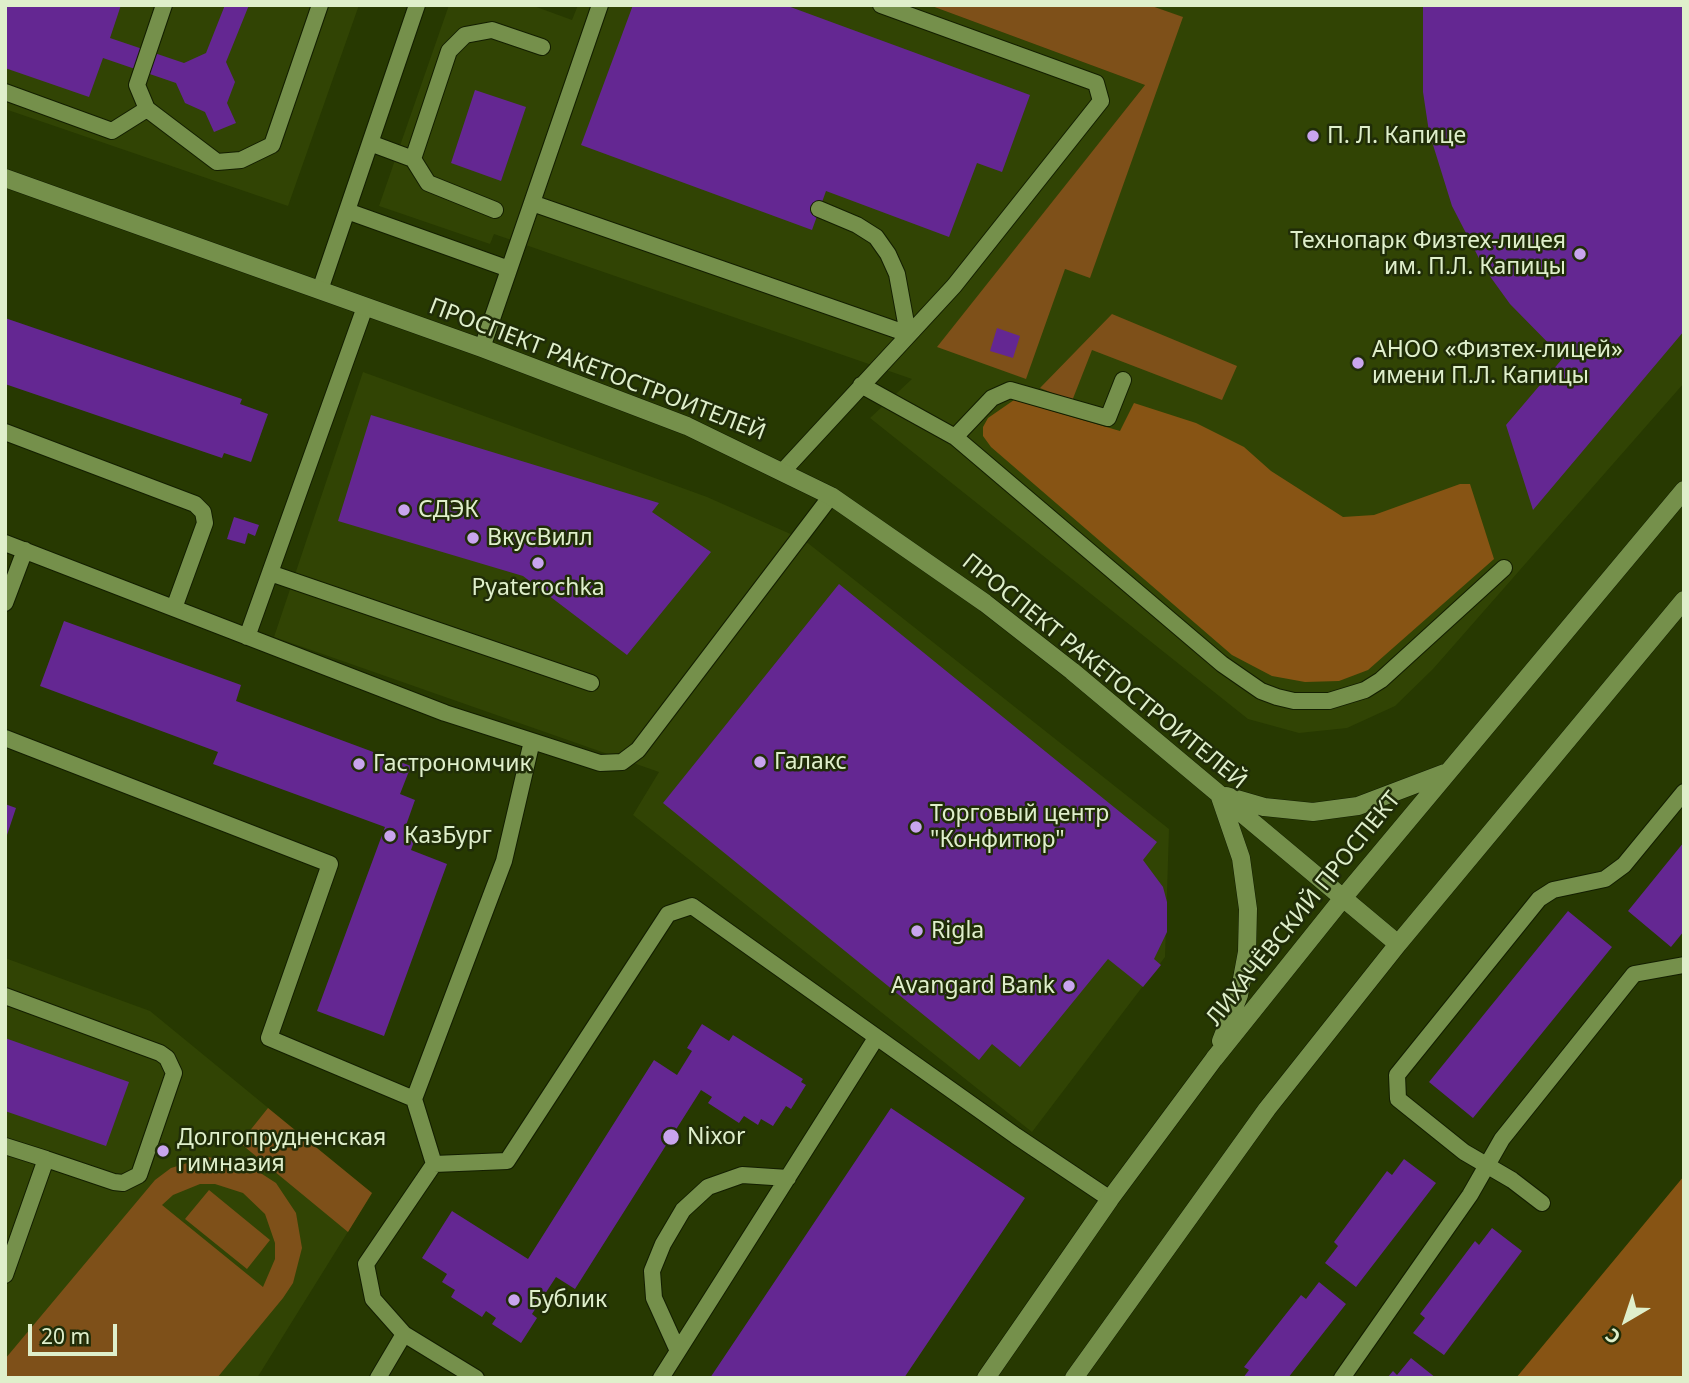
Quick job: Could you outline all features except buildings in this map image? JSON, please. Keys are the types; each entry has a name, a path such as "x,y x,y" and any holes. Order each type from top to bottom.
{"main road":[{"name":"ПРОСПЕКТ РАКЕТОСТРОИТЕЛЕЙ","path":"5,178 482,348 687,426 831,496 1000,615 1398,944"},
{"name":"ЛИХАЧЁВСКИЙ ПРОСПЕКТ","path":"986,1378 1110,1199 1214,1059 1343,898 1684,491"},
{"path":"1073,1378 1267,1109 1398,944 1684,600"},
{"path":"1219,794 1264,807 1313,812 1358,806 1450,771"},
{"path":"1214,1059 1239,995 1247,952 1248,909 1241,858 1219,794"}],"lane":[{"path":"164,5 137,85 147,109 217,162 241,160 272,145 320,5"},
{"path":"320,290 418,5"},
{"path":"482,348 600,5"},
{"path":"783,471 954,286 1101,101 1096,83 881,5"},
{"path":"413,159 449,51 456,42 474,31 492,30 542,47"},
{"path":"5,92 112,131 147,109"},
{"path":"370,142 413,159 428,183 495,210"},
{"path":"532,203 908,334"},
{"path":"819,209 857,225 876,237 897,274 908,334"},
{"path":"347,211 509,269"},
{"path":"247,636 365,307"},
{"path":"955,437 992,398 1010,390 1108,418 1123,380"},
{"path":"861,385 955,437 1222,664 1261,691 1277,697 1294,701 1329,701 1365,690 1381,680 1504,568"},
{"path":"5,432 195,504 203,512 205,523 174,608"},
{"path":"5,542 445,713 600,763 622,762 638,750 831,496"},
{"path":"5,603 25,550"},
{"path":"270,573 591,683"},
{"path":"5,737 330,864 269,1038 414,1099"},
{"path":"434,1164 414,1099 504,861 532,741"},
{"path":"1542,1203 1464,1152 1398,1098 1397,1075 1539,900 1553,890 1605,879 1625,865 1684,792"},
{"path":"434,1164 507,1161 668,914 692,906 876,1038 1110,1199"},
{"path":"1342,1378 1470,1195 1502,1139 1634,974 1684,965"},
{"path":"5,996 160,1053 174,1073 144,1168 131,1181 114,1182 5,1146"},
{"path":"661,1378 876,1038"},
{"path":"5,1275 46,1160"},
{"path":"434,1164 366,1264 373,1299 404,1334 476,1378"},
{"path":"678,1351 654,1298 652,1271 663,1244 683,1210 708,1187 742,1174 788,1178"},
{"path":"378,1378 404,1334"}],"shaded area":[{"path":"5,5 359,5 288,206 5,109"},
{"name":"АНОО «Физтех-лицей» имени П.Л. Капицы","path":"449,5 531,5 572,20 578,5 929,5 1145,85 938,347 1065,269 1090,277 1182,17 1149,5 1684,5 1684,383 1433,669 1395,706 1347,728 1299,733 1248,719 870,418 912,379 494,234 490,244 379,206"},
{"path":"929,5 1149,5 1183,17 1090,278 1065,269 1026,379 937,347 1145,85"},
{"path":"1112,314 1237,366 1222,400 1092,350 1072,401 1040,388"},
{"path":"363,372 707,497 804,540 1169,829 1165,957 1032,1132 633,815 659,772 274,637"},
{"path":"1014,400 1120,431 1134,403 1196,423 1244,447 1271,471 1343,517 1374,515 1460,484 1470,484 1494,559 1368,670 1339,681 1305,682 1272,676 1232,655 991,447 983,436 983,427 988,418"},
{"name":"Долгопрудненская гимназия","path":"5,958 150,1011 372,1193 257,1378 5,1378"},
{"path":"268,1108 372,1193 348,1232 240,1143"},
{"path":"207,1157 245,1163 276,1183 296,1213 302,1248 293,1283 283,1298 217,1378 5,1378 5,1359 155,1180 171,1168","holes":["200,1184 215,1184 243,1193 265,1214 275,1243 275,1259 263,1287 162,1205 173,1195"]},
{"path":"1684,1176 1684,1378 1516,1378"},
{"path":"209,1190 270,1240 247,1269 185,1219"}],"place":[{"name":"П. Л. Капице","path":"1313,136"},
{"name":"Технопарк Физтех-лицея им. П.Л. Капицы","path":"1580,254"},
{"name":"АНОО «Физтех-лицей» имени П.Л. Капицы","path":"1358,363"},
{"name":"СДЭК","path":"404,510"},
{"name":"ВкусВилл","path":"473,538"},
{"name":"Pyaterochka","path":"538,563"},
{"name":"Галакс","path":"760,762"},
{"name":"Гастрономчик","path":"359,764"},
{"name":"Торговый центр \"Конфитюр\"","path":"916,827"},
{"name":"КазБург","path":"390,836"},
{"name":"Rigla","path":"917,931"},
{"name":"Avangard Bank","path":"1069,986"},
{"name":"Nixor","path":"671,1137"},
{"name":"Долгопрудненская гимназия","path":"163,1151"},
{"name":"Бублик","path":"514,1300"}]}
